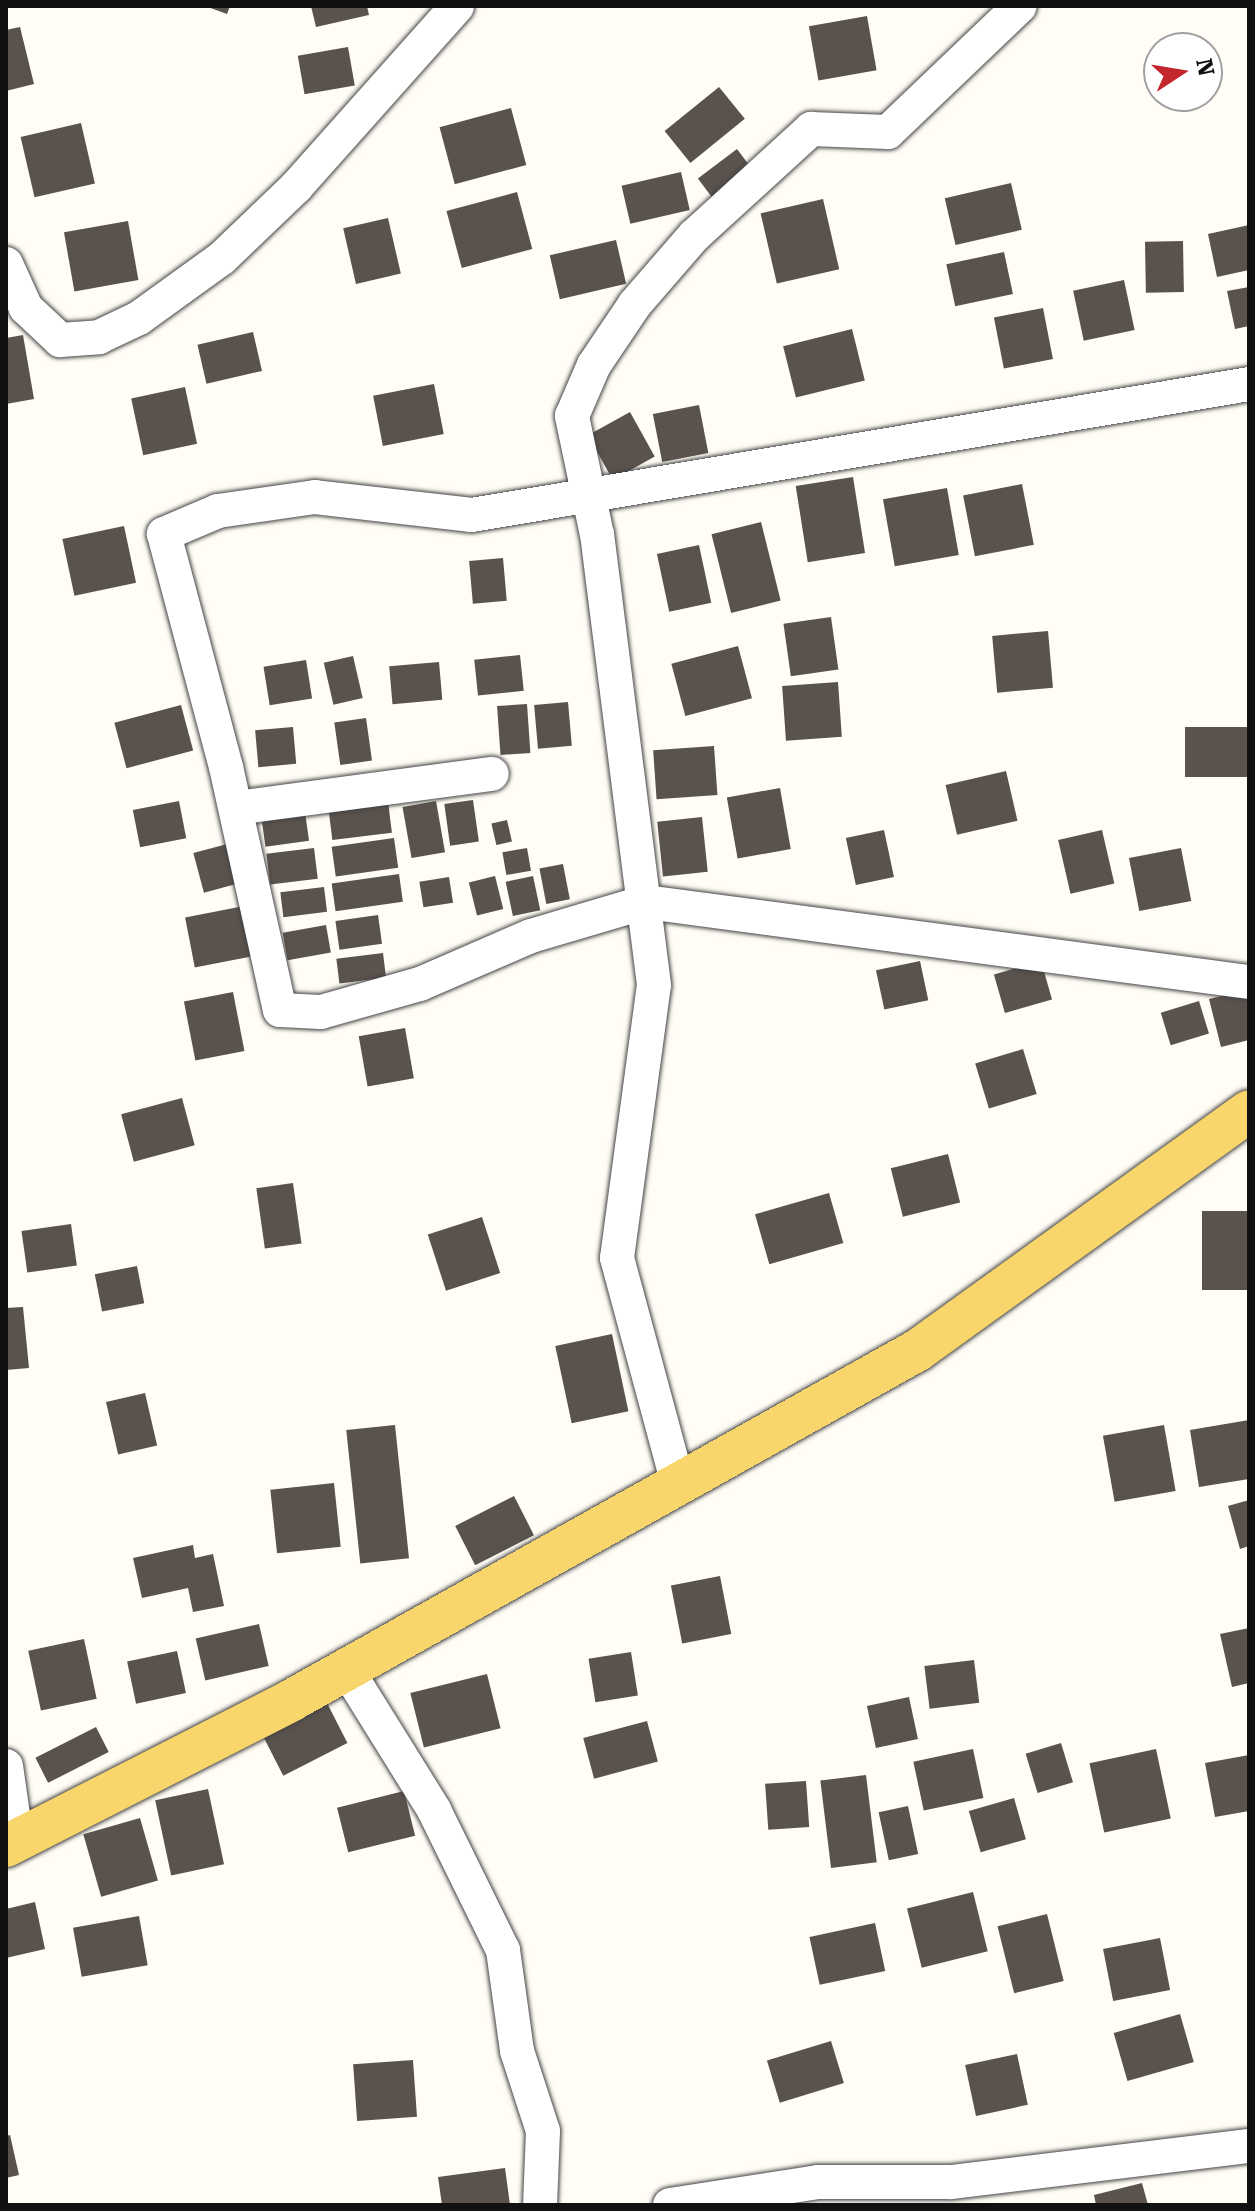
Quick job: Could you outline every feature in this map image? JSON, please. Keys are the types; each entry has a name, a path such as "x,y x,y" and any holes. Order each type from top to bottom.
{"main road":[{"path":"12,1845 347,1670 918,1350 1249,1111"}],"street":[{"path":"8,273 43,331 60,340 99,337 139,318 222,258 296,187 457,6"},
{"path":"678,1484 617,1258 654,985 646,902 590,497 572,416 594,365 635,304 694,236 811,129 888,132 1020,6"},
{"path":"1249,384 472,515 315,497 218,511 164,534 236,808 280,1010 321,1012 420,984 531,936 646,902 1249,982"},
{"path":"236,808 492,774"},
{"path":"347,1670 434,1810 503,1950 517,2051 543,2131 540,2205"},
{"path":"6,1766 12,1845"},
{"path":"670,2205 818,2182 951,2182 1249,2146"}],"building":[{"path":"205,6 230,6 227,14"},
{"path":"311,6 367,6 369,15 316,27"},
{"path":"867,16 877,70 818,80 809,26"},
{"path":"20,27 34,84 6,91 6,30"},
{"path":"348,47 355,85 305,94 298,56"},
{"path":"719,87 745,119 690,163 665,131"},
{"path":"511,108 526,165 455,184 440,127"},
{"path":"81,123 95,183 35,197 21,137"},
{"path":"737,149 752,169 713,198 698,178"},
{"path":"681,172 690,210 630,224 622,186"},
{"path":"1011,183 1022,230 956,245 945,198"},
{"path":"517,192 532,249 462,268 446,211"},
{"path":"823,199 839,269 777,284 761,213"},
{"path":"388,218 401,274 356,284 343,228"},
{"path":"128,221 138,280 74,291 64,232"},
{"path":"1249,225 1249,270 1217,277 1208,234"},
{"path":"616,240 626,284 560,299 550,255"},
{"path":"1183,241 1184,292 1146,293 1145,242"},
{"path":"1004,252 1013,294 955,306 946,264"},
{"path":"1124,280 1135,330 1084,341 1073,291"},
{"path":"1249,287 1249,326 1235,329 1227,291"},
{"path":"1043,308 1053,359 1004,369 994,318"},
{"path":"852,329 865,380 796,398 783,346"},
{"path":"253,332 262,371 206,384 197,345"},
{"path":"23,335 34,399 6,404 6,338"},
{"path":"434,384 444,434 383,446 373,396"},
{"path":"185,387 197,444 143,455 131,398"},
{"path":"699,405 708,453 662,462 653,414"},
{"path":"630,412 655,457 613,480 588,435"},
{"path":"853,477 865,553 808,562 796,486"},
{"path":"1022,484 1034,545 975,556 963,495"},
{"path":"947,488 959,555 895,566 883,499"},
{"path":"761,522 781,601 731,613 712,534"},
{"path":"124,526 136,583 74,596 62,539"},
{"path":"699,545 711,603 669,612 657,554"},
{"path":"503,558 507,601 473,604 469,561"},
{"path":"831,617 838,669 791,676 783,624"},
{"path":"1048,631 1053,688 997,693 992,636"},
{"path":"738,646 752,698 685,716 671,664"},
{"path":"520,655 524,691 478,696 474,660"},
{"path":"353,656 363,698 333,705 324,663"},
{"path":"306,660 312,699 270,705 264,667"},
{"path":"439,662 442,700 393,704 389,666"},
{"path":"838,682 842,737 786,741 782,686"},
{"path":"568,702 572,746 538,749 534,705"},
{"path":"527,704 530,753 500,755 497,706"},
{"path":"181,705 193,750 127,768 114,723"},
{"path":"366,718 372,761 340,765 334,722"},
{"path":"293,727 296,764 258,767 255,730"},
{"path":"1185,727 1249,727 1249,777 1185,777"},
{"path":"714,746 717,795 657,799 653,750"},
{"path":"1006,771 1017,821 957,835 946,785"},
{"path":"780,788 791,849 738,858 727,797"},
{"path":"473,800 479,842 450,846 444,804"},
{"path":"179,801 186,838 140,847 133,810"},
{"path":"388,801 392,833 332,840 328,808"},
{"path":"436,801 445,852 412,858 403,807"},
{"path":"305,812 309,841 265,847 261,818"},
{"path":"702,817 708,872 663,876 657,822"},
{"path":"507,820 512,841 496,845 491,824"},
{"path":"884,830 894,877 856,885 846,838"},
{"path":"1102,830 1114,884 1071,894 1058,840"},
{"path":"394,838 398,868 336,876 332,847"},
{"path":"231,843 242,883 204,893 193,853"},
{"path":"314,848 318,879 270,885 266,854"},
{"path":"527,848 531,871 506,875 502,852"},
{"path":"1181,848 1191,901 1139,911 1129,858"},
{"path":"563,864 570,899 546,904 539,869"},
{"path":"399,874 403,902 336,911 332,883"},
{"path":"495,876 503,909 477,916 469,883"},
{"path":"533,876 540,910 513,916 506,882"},
{"path":"449,877 453,903 423,907 419,882"},
{"path":"324,887 327,912 283,917 280,892"},
{"path":"244,906 254,956 195,968 185,917"},
{"path":"378,915 382,944 339,950 335,921"},
{"path":"326,925 331,953 288,960 283,933"},
{"path":"383,953 386,978 339,984 336,959"},
{"path":"920,961 928,1000 884,1009 876,970"},
{"path":"1041,961 1052,999 1005,1013 994,975"},
{"path":"1248,990 1249,1040 1221,1047 1209,999"},
{"path":"233,992 244,1051 195,1060 184,1002"},
{"path":"1199,1001 1209,1034 1171,1045 1161,1013"},
{"path":"405,1028 414,1078 368,1086 359,1036"},
{"path":"1023,1049 1037,1094 989,1109 975,1064"},
{"path":"182,1098 195,1145 134,1162 121,1114"},
{"path":"948,1154 960,1203 903,1217 891,1168"},
{"path":"293,1183 301,1243 265,1249 256,1188"},
{"path":"829,1193 843,1243 769,1264 755,1214"},
{"path":"1202,1211 1249,1211 1249,1290 1202,1290"},
{"path":"482,1217 500,1273 446,1291 428,1235"},
{"path":"71,1224 77,1266 27,1273 21,1231"},
{"path":"137,1266 144,1303 102,1312 95,1274"},
{"path":"23,1307 29,1368 6,1370 6,1308"},
{"path":"612,1334 628,1411 572,1423 555,1346"},
{"path":"145,1393 157,1446 118,1455 106,1402"},
{"path":"1249,1420 1249,1479 1199,1487 1190,1430"},
{"path":"395,1425 409,1558 360,1563 346,1430"},
{"path":"1164,1425 1176,1491 1115,1502 1103,1436"},
{"path":"334,1483 341,1547 277,1553 270,1490"},
{"path":"514,1496 534,1535 475,1565 455,1526"},
{"path":"1249,1500 1249,1546 1240,1549 1228,1506"},
{"path":"193,1545 195,1558 213,1554 224,1606 193,1612 188,1588 142,1598 133,1558"},
{"path":"720,1576 731,1634 682,1643 671,1586"},
{"path":"259,1624 269,1666 205,1681 196,1639"},
{"path":"1249,1628 1249,1683 1232,1687 1220,1634"},
{"path":"84,1639 97,1699 41,1711 28,1651"},
{"path":"177,1651 186,1693 136,1704 127,1662"},
{"path":"631,1652 638,1695 595,1702 589,1659"},
{"path":"974,1660 979,1703 930,1709 924,1666"},
{"path":"487,1674 501,1728 424,1747 410,1693"},
{"path":"909,1697 918,1739 876,1748 867,1706"},
{"path":"327,1703 347,1743 283,1776 263,1736"},
{"path":"647,1721 658,1762 594,1779 583,1738"},
{"path":"96,1727 109,1752 48,1783 35,1758"},
{"path":"1061,1743 1073,1782 1038,1793 1026,1754"},
{"path":"973,1749 983,1798 924,1811 913,1762"},
{"path":"1156,1749 1171,1818 1104,1833 1089,1763"},
{"path":"1249,1755 1249,1811 1215,1817 1205,1763"},
{"path":"866,1775 877,1862 831,1868 820,1781"},
{"path":"806,1781 809,1827 768,1830 765,1784"},
{"path":"208,1789 224,1864 171,1876 155,1800"},
{"path":"404,1791 415,1836 348,1852 337,1808"},
{"path":"1014,1798 1026,1839 981,1852 969,1811"},
{"path":"908,1806 918,1854 889,1860 879,1812"},
{"path":"140,1818 158,1880 101,1897 83,1834"},
{"path":"973,1892 988,1951 922,1968 907,1908"},
{"path":"35,1902 45,1949 6,1958 6,1909"},
{"path":"1047,1914 1064,1981 1014,1993 998,1926"},
{"path":"139,1916 148,1965 82,1977 73,1928"},
{"path":"875,1923 885,1971 820,1985 809,1937"},
{"path":"1160,1938 1170,1990 1113,2001 1103,1949"},
{"path":"1180,2014 1194,2062 1127,2081 1114,2033"},
{"path":"831,2041 844,2083 780,2103 767,2061"},
{"path":"1017,2054 1028,2105 976,2116 965,2065"},
{"path":"413,2060 417,2117 357,2121 353,2064"},
{"path":"10,2135 19,2175 6,2178 6,2136"},
{"path":"505,2168 510,2205 442,2205 438,2177"},
{"path":"1142,2183 1148,2205 1096,2205 1094,2195"}]}
